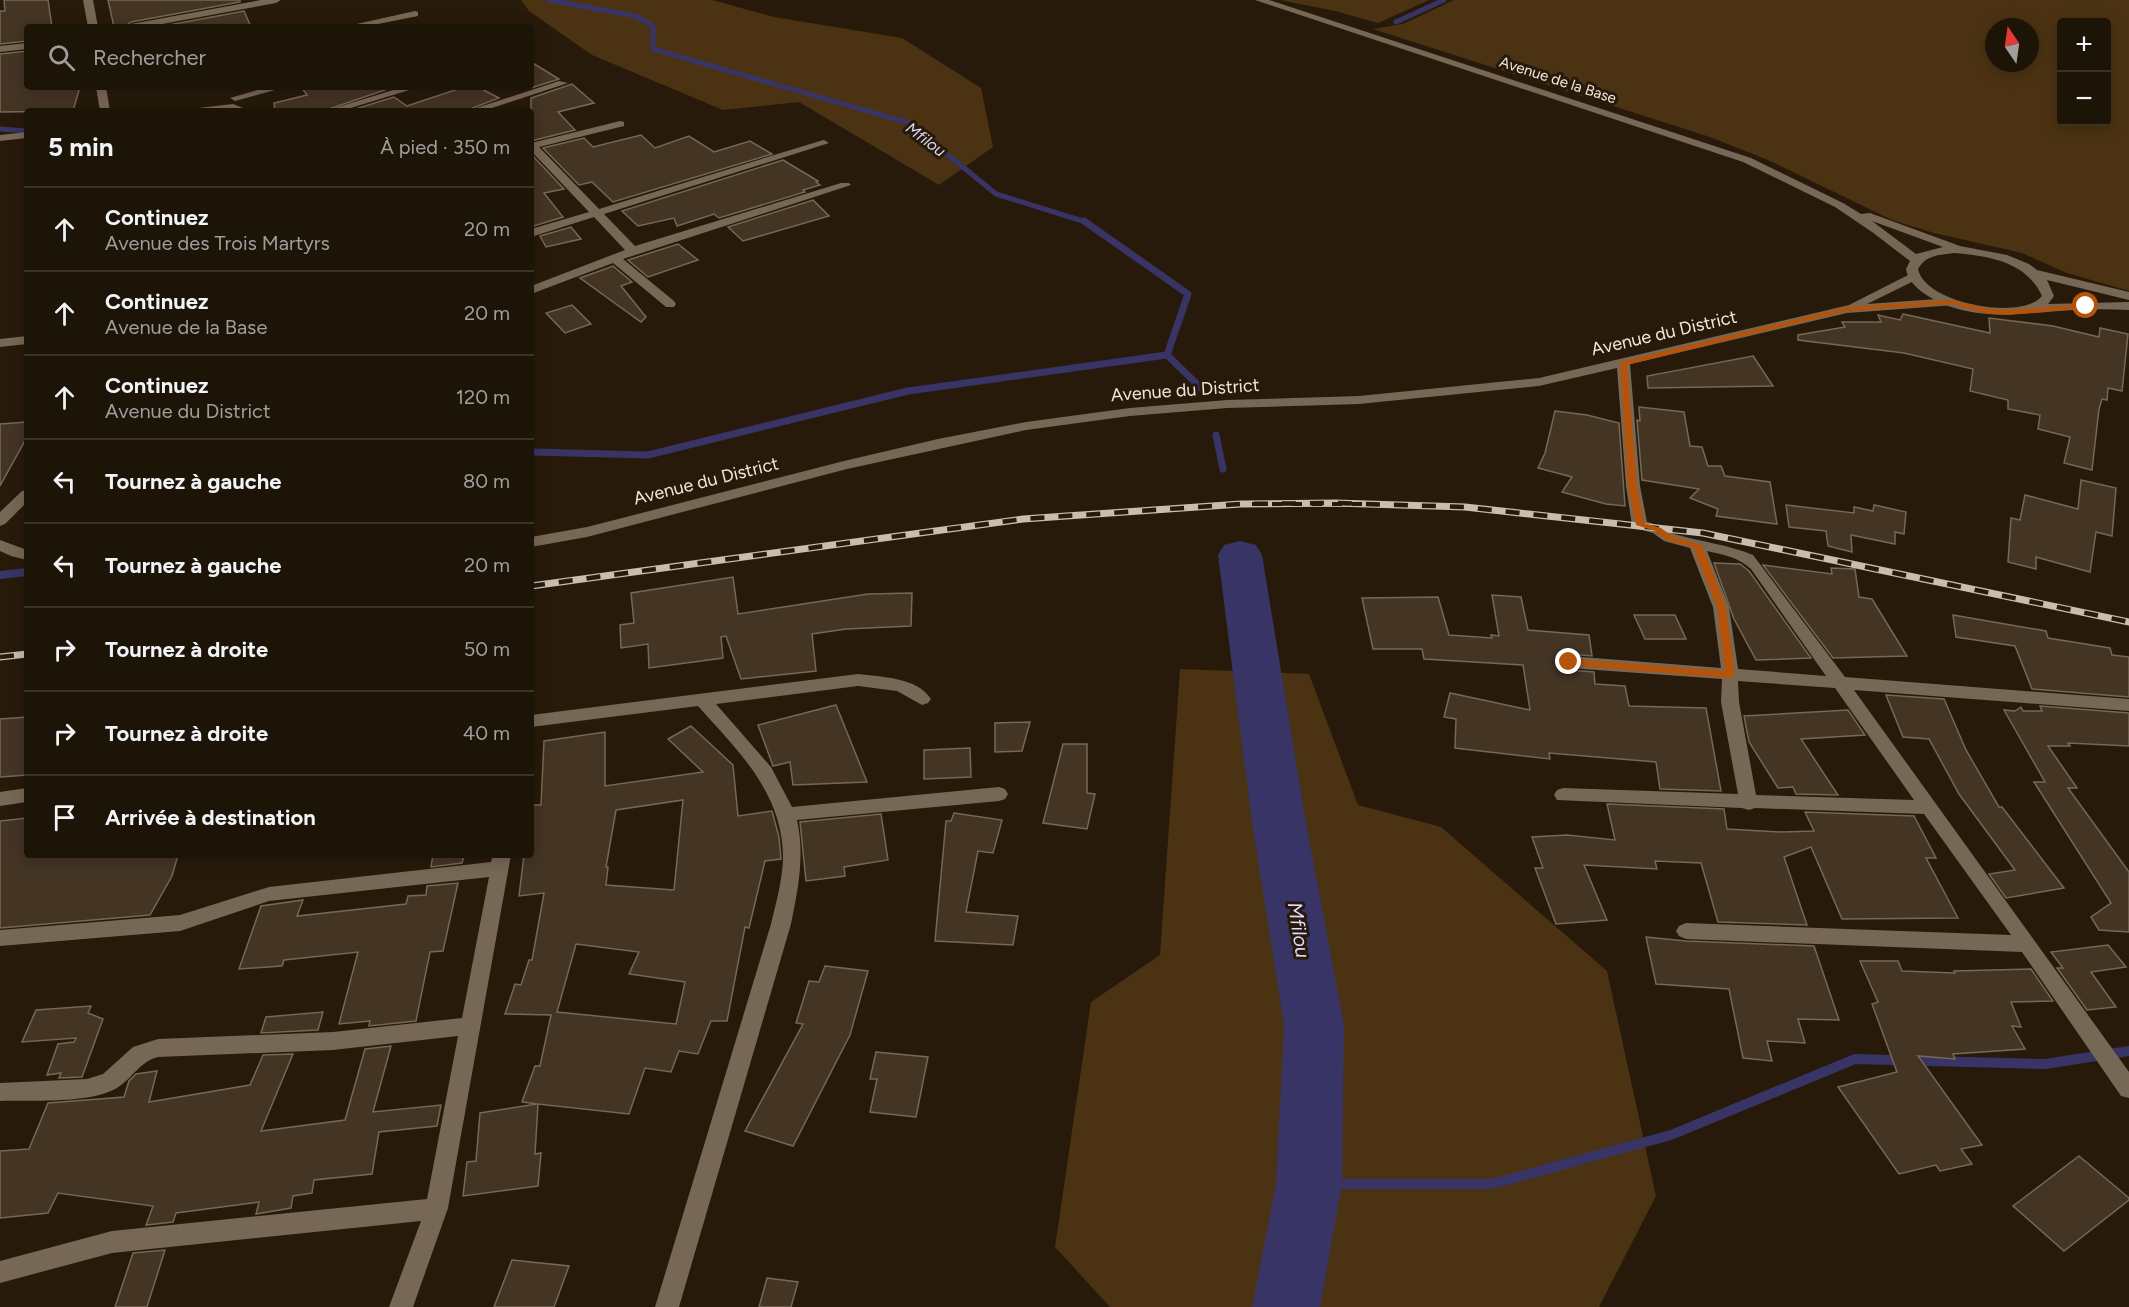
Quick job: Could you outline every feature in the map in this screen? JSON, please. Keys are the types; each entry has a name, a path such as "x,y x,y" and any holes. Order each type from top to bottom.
{"street":[{"path":"88,0 92,24"},
{"path":"147,24 276,0"},
{"name":"Avenue de la Base","path":"1260,0 1714,147 1777,174 1839,205 1876,229 1916,260 1934,252 1962,249"},
{"path":"364,24 416,14"},
{"path":"0,50 24,46"},
{"path":"482,108 563,83"},
{"path":"102,90 104,108"},
{"path":"232,90 234,103 242,108"},
{"path":"212,108 272,90"},
{"path":"340,108 404,90"},
{"path":"534,146 620,124"},
{"path":"0,138 24,135"},
{"path":"534,232 824,143"},
{"path":"534,148 633,251"},
{"path":"534,289 633,251 845,185"},
{"name":"Avenue de la Base","path":"1839,205 1962,249 2011,260 2037,274 2129,296"},
{"path":"614,258 670,304"},
{"path":"1916,260 1912,268 1914,276 1927,290 1951,302 1989,312 2059,307 2129,306"},
{"path":"2025,311 2041,305 2048,296 2047,285 2037,274"},
{"name":"Avenue du District","path":"1847,309 1914,276"},
{"name":"Avenue du District","path":"534,541 587,532 938,443 1026,426 1227,404 1359,400 1539,382 1623,364 1847,309 1951,302"},
{"path":"0,343 24,340"},
{"path":"1623,364 1633,486 1640,525 1658,530 1669,538 1748,558 1841,682 2129,1089"},
{"path":"0,521 24,497"},
{"path":"0,545 24,554"},
{"path":"1697,545 1721,607 1730,675 1730,702 1749,803"},
{"path":"1569,662 2129,705"},
{"path":"534,721 858,680 901,686 922,699"},
{"path":"667,1307 781,924 792,859 788,814 778,790 702,699"},
{"path":"788,814 999,794"},
{"path":"0,799 24,795"},
{"path":"1563,795 1749,803 1930,807"},
{"path":"0,938 180,923 269,894 501,861 437,1208 401,1307"},
{"path":"1686,931 2028,944"},
{"path":"0,1092 87,1088 110,1081 140,1053 158,1048 333,1041 472,1026"},
{"path":"0,1272 112,1242 380,1216 437,1208"}],"shaded area":[{"path":"521,0 712,0 774,17 902,38 981,88 993,147 939,185 799,102 723,110 592,55 529,11"},
{"path":"1280,0 1429,0 1378,23 1335,11"},
{"path":"1454,0 2129,0 2129,291 2067,273 2022,253 1934,233 1892,220 1768,160 1710,137 1373,29 1403,24"},
{"path":"1180,669 1309,674 1358,805 1441,827 1607,971 1656,1196 1599,1307 1110,1307 1055,1247 1091,1002 1160,955"}],"building":[{"path":"4,0 48,0 52,24 24,24 24,41 0,44 0,11 5,11"},
{"path":"108,0 240,0 240,2 128,24 113,24"},
{"path":"244,11 250,24 174,24"},
{"path":"24,51 24,90 79,90 74,108 24,108 24,112 0,112 0,54"},
{"path":"534,64 559,79 534,87"},
{"path":"572,84 594,103 558,112 575,130 534,140 534,108 531,108 531,98"},
{"path":"303,90 385,90 332,108 275,108 274,103 307,95"},
{"path":"455,90 484,90 499,98 473,108 359,108 394,97 407,106"},
{"path":"641,135 655,148 689,136 714,152 750,141 772,154 613,202 592,182 579,185 543,148 584,138 593,147"},
{"path":"534,157 564,189 544,193 563,217 534,226"},
{"path":"783,160 818,181 816,182 820,185 803,190 805,192 719,218 714,214 677,226 674,218 638,226 622,211"},
{"path":"813,200 829,216 743,241 728,227"},
{"path":"571,227 581,239 546,247 540,236"},
{"path":"678,244 698,260 648,277 628,260"},
{"path":"613,266 632,282 621,286 646,317 641,322 580,278"},
{"path":"572,305 591,324 565,333 546,313"},
{"path":"1903,314 1990,333 1989,318 2053,326 2099,337 2100,328 2128,334 2122,391 2108,388 2107,400 2102,399 2099,409 2092,470 2064,463 2070,437 2038,429 2040,415 2008,409 2008,400 1970,391 1973,369 1904,353 1798,340 1798,335 1845,327 1842,322 1881,322 1878,315 1900,320"},
{"path":"1753,356 1773,386 1648,388 1647,376"},
{"path":"1639,407 1684,412 1690,446 1702,447 1708,466 1721,466 1725,476 1770,482 1777,524 1716,516 1718,509 1690,498 1699,489 1642,480 1637,420 1640,421"},
{"path":"1555,411 1587,415 1619,423 1625,506 1606,504 1562,492 1572,477 1538,468 1545,453"},
{"path":"24,422 24,442 0,486 0,424"},
{"path":"2081,480 2116,488 2112,536 2096,532 2090,572 2036,557 2036,569 2008,562 2011,518 2020,520 2025,495 2078,509"},
{"path":"1786,505 1854,513 1854,507 1873,511 1874,505 1906,512 1904,534 1895,532 1895,544 1851,535 1852,552 1828,546 1826,531 1789,527"},
{"path":"1714,563 1740,564 1749,571 1811,658 1756,660 1734,619"},
{"path":"1763,565 1832,574 1831,568 1855,569 1859,597 1872,599 1907,656 1833,658"},
{"path":"733,577 738,614 868,594 912,593 911,626 846,629 812,634 816,671 741,679 726,636 721,637 723,658 649,668 648,644 621,648 620,625 634,623 631,593"},
{"path":"1492,595 1521,597 1528,630 1589,635 1592,656 1569,654 1562,656 1559,661 1561,667 1594,672 1595,684 1625,686 1629,706 1706,708 1721,791 1660,789 1656,762 1549,753 1550,759 1455,748 1456,719 1444,717 1450,693 1530,710 1523,665 1424,659 1422,649 1373,649 1362,598 1438,597 1449,635 1492,638 1491,635 1499,636"},
{"path":"1634,615 1675,615 1686,639 1645,639"},
{"path":"1953,615 2046,631 2048,638 2110,648 2112,655 2129,657 2129,697 2032,689 2015,646 1956,637"},
{"path":"1886,695 1944,699 1966,750 1999,807 2002,807 2064,888 2006,898 1989,874 2015,870 1959,794 1929,739 1903,737"},
{"path":"836,705 867,782 793,785 790,762 773,766 758,725"},
{"path":"2040,706 2129,713 2129,746 2068,743 2070,746 2048,746 2077,788 2068,788 2129,872 2129,932 2099,930 2091,917 2111,903 2034,782 2045,782 2004,710 2015,711 2021,707 2023,711 2042,711"},
{"path":"1848,710 1865,735 1801,739 1838,795 1796,794 1793,787 1778,788 1749,742 1744,716"},
{"path":"24,717 24,775 0,777 0,719"},
{"path":"1030,722 1022,751 995,752 995,723"},
{"path":"691,726 733,765 738,816 772,811 779,837 781,859 765,861 749,928 745,927 727,1021 711,1021 698,1054 679,1051 671,1072 645,1068 629,1114 538,1104 535,1154 541,1153 538,1186 463,1196 467,1162 476,1161 480,1113 537,1104 522,1102 535,1066 540,1066 551,1015 505,1014 515,984 521,985 529,960 532,960 544,893 519,896 524,858 534,858 534,805 541,805 544,741 605,732 605,786 703,772 668,739","holes":["683,800 674,890 606,885 608,867 606,867 616,810","576,944 639,952 629,974 685,982 676,1024 557,1012"]},
{"path":"1063,744 1087,744 1087,793 1095,794 1087,829 1043,823"},
{"path":"970,748 971,777 924,779 924,750"},
{"path":"1607,804 1724,809 1727,829 1781,832 1814,831 1805,812 1914,816 1936,858 1926,858 1958,918 1842,919 1811,847 1784,857 1807,925 1718,922 1701,863 1655,861 1657,869 1584,865 1607,920 1556,924 1535,868 1543,868 1532,837 1567,835 1615,840"},
{"path":"954,813 1002,820 993,853 978,851 966,912 1018,916 1013,945 935,941 946,821 951,821"},
{"path":"881,814 888,860 844,867 845,876 806,881 800,822"},
{"path":"24,818 24,858 177,858 172,876 150,915 0,928 0,821"},
{"path":"432,858 463,858 462,863 431,867"},
{"path":"458,883 443,951 430,952 416,1021 369,1026 370,1021 339,1024 358,952 284,960 282,966 239,969 261,906 303,900 297,916 406,904 408,896 426,895 427,886"},
{"path":"1646,937 1686,941 1814,946 1839,1020 1798,1019 1805,1043 1767,1041 1772,1061 1743,1058 1729,989 1656,984"},
{"path":"2108,945 2126,967 2091,972 2116,1007 2087,1010 2057,968 2063,968 2051,952"},
{"path":"1860,961 1898,961 1902,971 1955,973 1954,971 2031,969 2053,1001 2011,1002 2021,1027 2012,1026 2025,1049 1953,1054 1955,1059 1918,1056 1982,1145 1961,1149 1972,1164 1940,1171 1936,1165 1899,1174 1838,1087 1897,1072 1872,1004 1878,1002"},
{"path":"825,966 868,971 850,1035 793,1146 745,1131 803,1024 796,1023 809,981 819,982"},
{"path":"91,1006 88,1013 103,1019 82,1077 59,1078 61,1073 47,1075 58,1044 74,1042 76,1038 22,1042 36,1010"},
{"path":"323,1012 318,1030 261,1033 266,1017"},
{"path":"391,1046 373,1112 441,1105 437,1126 379,1132 372,1174 314,1180 312,1193 293,1196 291,1208 256,1214 259,1202 176,1213 173,1222 146,1225 153,1206 58,1193 48,1213 0,1218 0,1151 29,1149 48,1103 124,1097 129,1081 136,1074 157,1071 149,1102 250,1085 263,1055 293,1054 261,1131 345,1120 365,1049"},
{"path":"876,1052 928,1057 916,1117 870,1112 877,1079 870,1079"},
{"path":"2079,1156 2129,1200 2064,1251 2013,1206"},
{"path":"165,1250 147,1307 115,1307 133,1253"},
{"path":"512,1260 569,1266 554,1307 494,1307"},
{"path":"767,1278 798,1282 791,1307 759,1307"}],"waterway":[{"name":"Mfilou","path":"548,0 636,16 653,26 653,49 909,123 996,194 1085,222"},
{"path":"1396,22 1444,0"},
{"path":"0,129 24,131"},
{"name":"Mfilou","path":"1085,222 1089,223"},
{"name":"Mfilou","path":"1085,222 1188,294 1167,355"},
{"path":"534,452 648,455 908,391 1167,355"},
{"name":"Mfilou","path":"1167,355 1201,388"},
{"name":"Mfilou","path":"1216,435 1223,469"},
{"name":"Mfilou","path":"1240,555 1279,823 1314,1025 1309,1184 1286,1307"},
{"path":"0,575 24,572"},
{"path":"1309,1184 1492,1184 1671,1135 1855,1059 2045,1064 2129,1051"}],"railway":[{"path":"534,586 1023,519 1241,504 1335,503 1465,507 1703,533 2129,622"},
{"path":"1252,504 1364,504"},
{"path":"0,657 24,654"}],"route":[{"path":"1569,662 1730,675 1721,607 1697,545 1669,538 1658,530 1640,525 1633,486 1623,364 1847,309 1951,302 1989,312 2086,306"}]}
